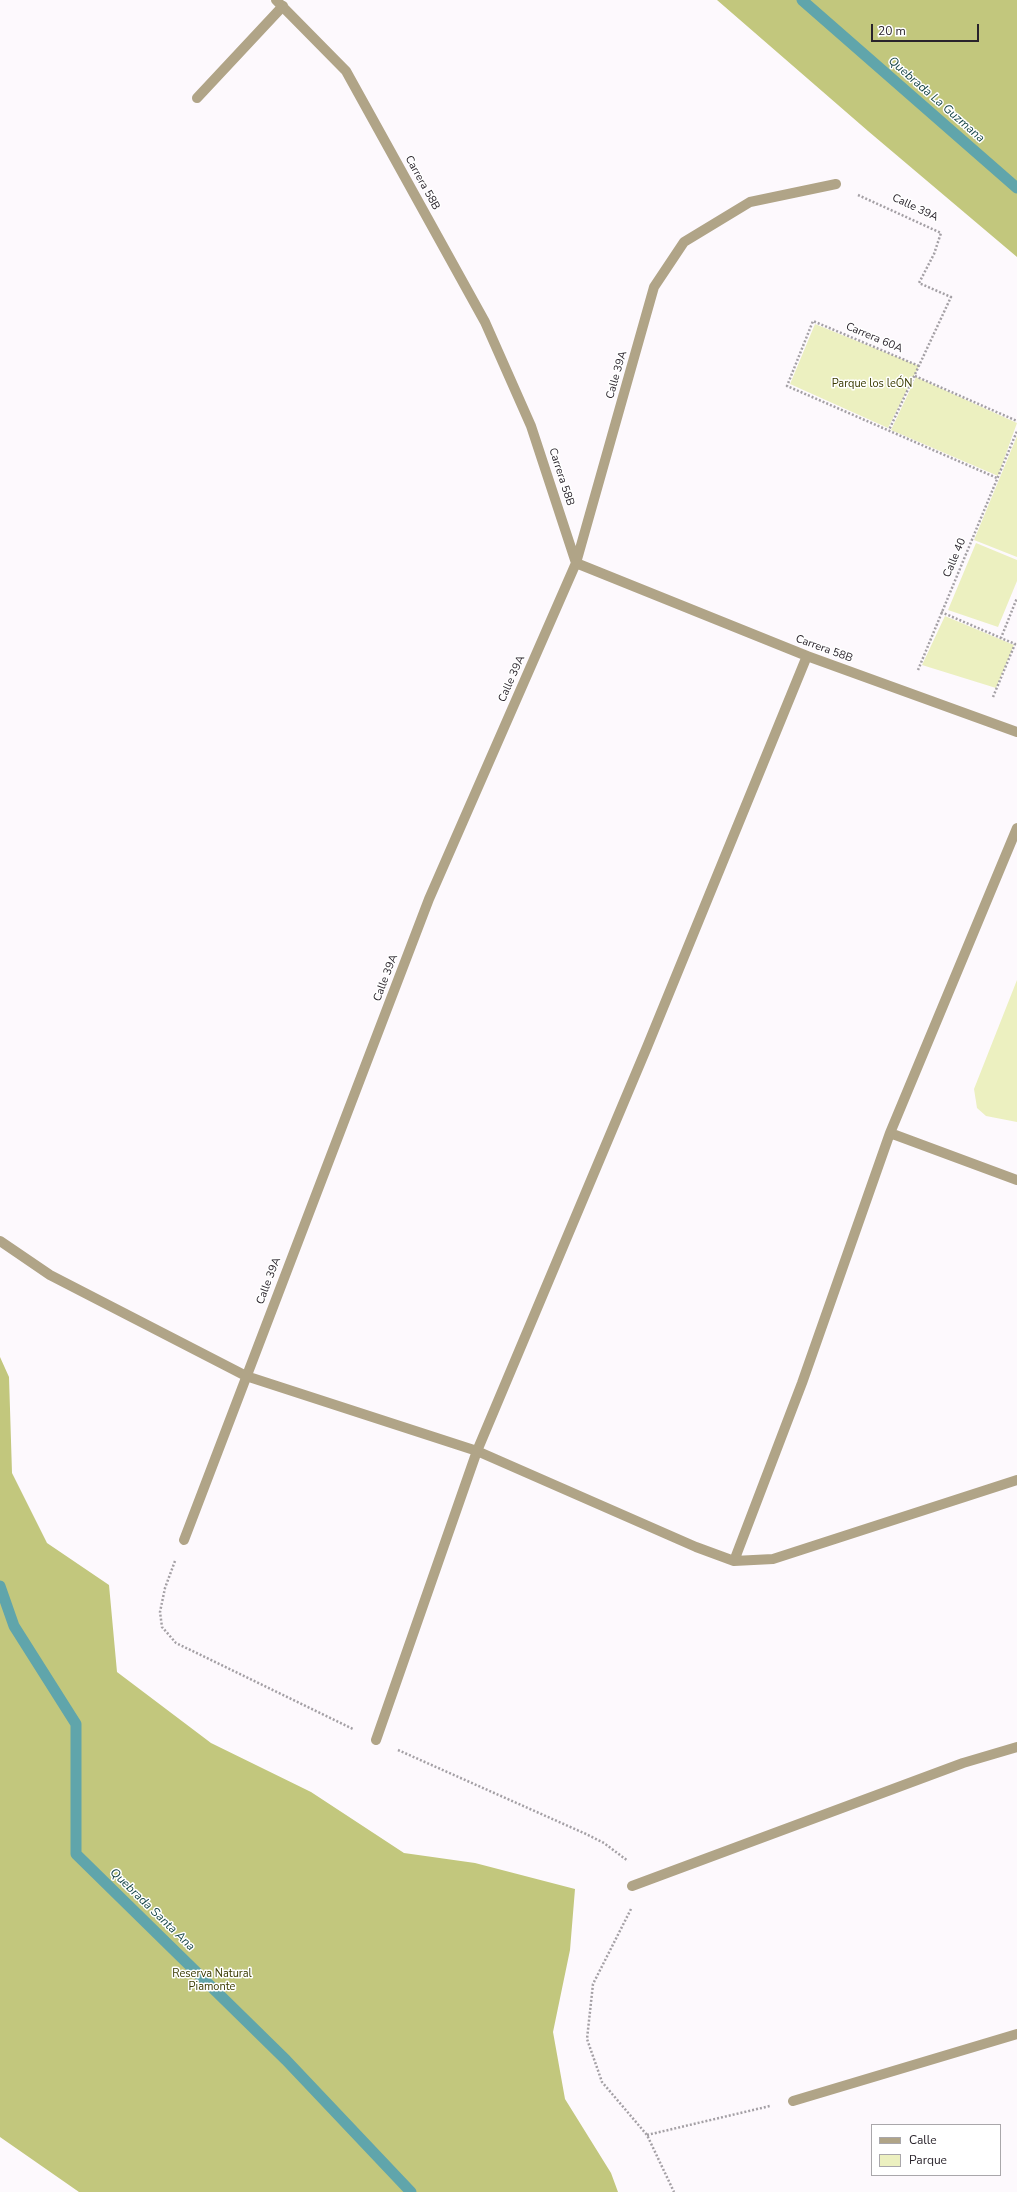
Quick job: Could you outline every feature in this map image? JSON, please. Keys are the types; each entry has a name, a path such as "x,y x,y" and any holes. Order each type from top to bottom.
{"street":[{"path":"197,98 280,3"},
{"name":"Carrera 58B","path":"280,3 346,71 485,322 531,426 576,563 807,656 1017,732"},
{"name":"Calle 39A","path":"184,1540 429,899 576,563 654,288 684,242 750,202 836,184"},
{"path":"376,1740 477,1451 647,1047 807,656"},
{"path":"734,1561 802,1383 890,1133 1017,828"},
{"path":"890,1133 1017,1180"},
{"path":"0,1241 50,1275 246,1376 477,1451 696,1547 734,1561 773,1559 1017,1480"},
{"path":"632,1886 963,1763 1017,1747"},
{"path":"793,2101 1017,2034"}],"path":[{"name":"Calle 39A","path":"836,184 941,234 934,254 919,283 952,297 919,366"},
{"name":"Carrera 60A","path":"889,430 787,386 813,321 919,366"},
{"path":"919,366 889,430 997,478"},
{"path":"915,376 1017,421"},
{"name":"Calle 40","path":"908,692 1017,431"},
{"path":"1001,638 1017,598"},
{"path":"941,612 1015,644 984,720"},
{"path":"628,1859 632,1886 630,1913 593,1984 587,2039 602,2082 647,2134 674,2192"},
{"path":"647,2134 793,2101"}],"green space":[{"path":"717,0 1017,0 1017,257 868,131"},
{"name":"Parque los leÓN","path":"815,324 919,366 888,428 790,384"},
{"path":"916,377 1017,423 998,476 891,430"},
{"path":"1017,436 1017,557 974,540"},
{"path":"976,543 1017,560 1017,581 998,627 948,610"},
{"path":"945,616 1014,645 996,688 922,665"},
{"path":"1017,980 1017,1122 986,1116 977,1108 974,1089"},
{"name":"Reserva Natural Piamonte","path":"0,1357 9,1377 12,1473 47,1543 109,1585 117,1672 211,1743 311,1792 404,1853 475,1863 575,1889 570,1950 553,2032 565,2099 611,2173 618,2192 79,2192 0,2137"}],"waterway":[{"name":"Quebrada La Guzmana","path":"802,0 1017,188"},
{"name":"Quebrada Santa Ana","path":"0,1586 14,1626 76,1724 76,1854 286,2060 411,2192"}]}
